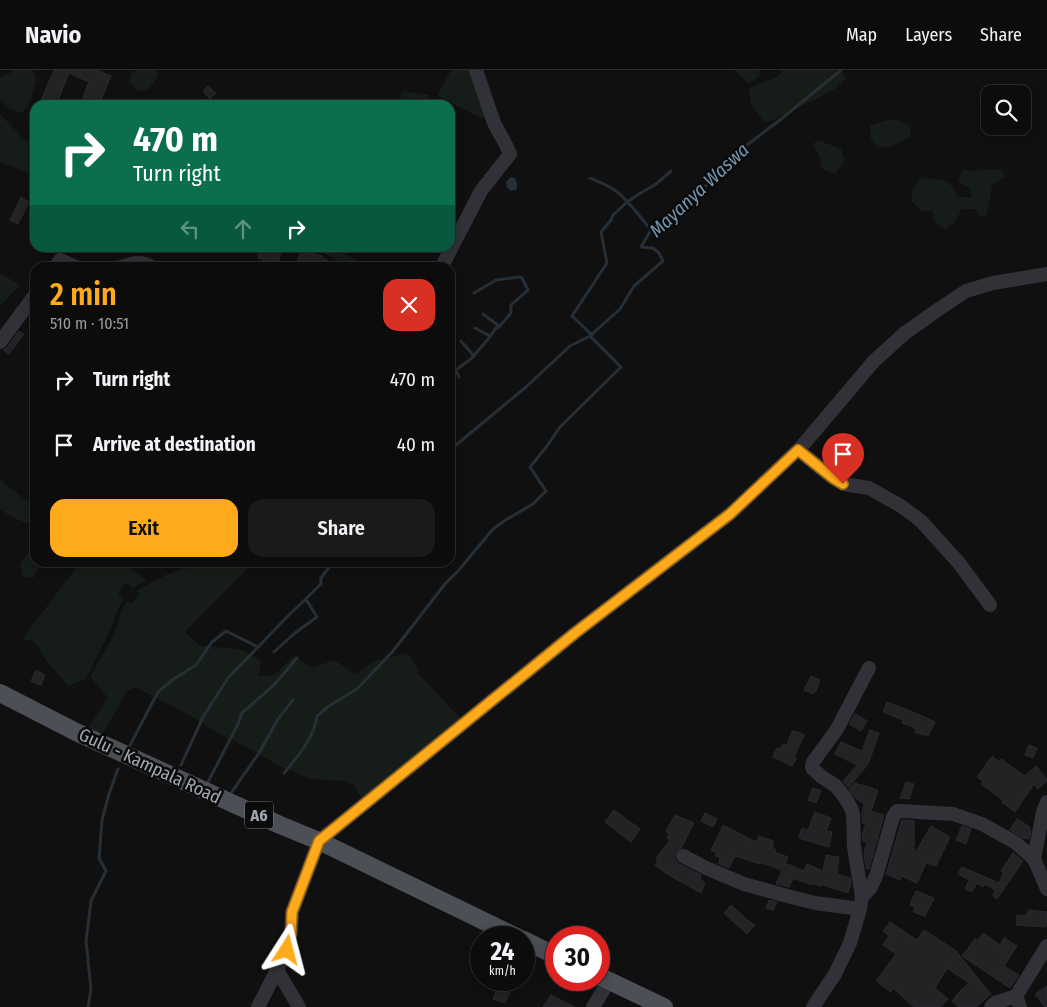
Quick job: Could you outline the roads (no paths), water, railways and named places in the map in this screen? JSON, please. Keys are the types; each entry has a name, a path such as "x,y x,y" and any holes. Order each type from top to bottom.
{"main road":[{"name":"Gulu - Kampala Road","path":"0,693 84,736 319,841 493,926"},
{"path":"610,981 664,1007"}],"street":[{"path":"455,241 481,191 510,154 494,123 476,70"},
{"path":"261,1006 287,950 291,934 292,912 319,841 575,633 730,514 798,450 874,361 905,333 966,291 994,282 1047,274"},
{"path":"0,342 30,302"},
{"path":"798,450 843,484 869,488 921,521 959,563 990,605"},
{"path":"861,903 851,808 836,786 813,770 812,766 837,729 869,668"},
{"path":"1034,859 1043,812 1047,802"},
{"path":"813,1007 836,974 850,943 861,903 876,876 893,817 897,812 953,814 982,824 1016,843 1034,859 1047,889"},
{"path":"682,856 744,884 791,897 814,903 861,903"},
{"path":"990,1007 995,1003 1018,1002 1047,946"},
{"path":"277,970 298,1007"},
{"path":"593,1007 599,991"}],"waterway":[{"name":"Mayanya Waswa","path":"455,446 526,387 570,346 590,336 620,309 634,286 663,261 659,253 653,248 641,247 651,230 712,181 722,164 841,70"},
{"path":"592,335 572,316 607,263 601,232 613,215 627,202 656,184 671,171"},
{"path":"590,178 610,187 621,195 651,230"},
{"path":"459,377 456,370 472,358 496,328 511,313 511,305 528,290 522,278 519,277 496,280 474,293"},
{"path":"483,314 499,326"},
{"path":"475,328 490,336"},
{"path":"284,773 309,739 317,716 329,706 357,689 393,651 445,584 493,529 533,504 546,491 530,467 560,427 621,367 590,336"},
{"path":"461,341 474,356"},
{"name":"Mayanya Waswa","path":"181,765 203,717 228,678 321,584 321,578 329,567"},
{"path":"274,652 317,617 306,599"},
{"name":"Mayanya Waswa","path":"128,749 158,692 175,678 196,665 212,642 226,631 258,647"},
{"path":"208,782 242,713 274,685 297,658"},
{"path":"231,793 259,753 278,719 293,700"},
{"name":"Mayanya Waswa","path":"88,1007 91,989 86,941 91,901 106,871 99,858 102,820 118,769"}]}
